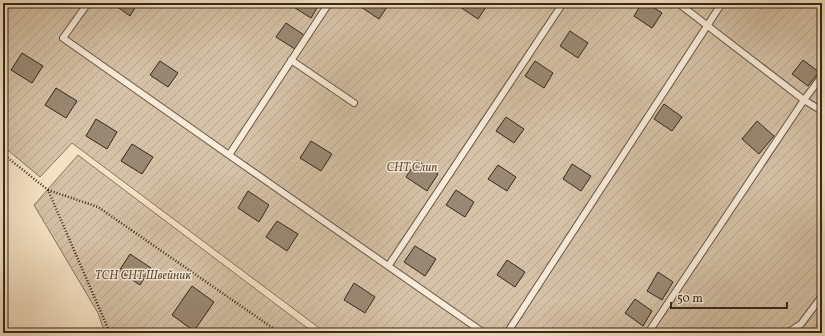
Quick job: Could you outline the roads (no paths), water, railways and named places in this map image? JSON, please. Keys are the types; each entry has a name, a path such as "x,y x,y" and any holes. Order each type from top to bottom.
{"lane":[{"path":"88,3 63,38 484,333"},
{"path":"229,155 329,3"},
{"path":"389,266 563,3"},
{"path":"678,3 804,100 822,111"},
{"path":"507,333 722,3"},
{"path":"291,60 354,103"},
{"path":"648,333 804,100 822,76"},
{"path":"787,333 801,324 822,296"}],"park label":[{"name":"СНТ Слип","path":"412,168"},
{"name":"ТСН СНТ Швейник","path":"143,276"}]}
